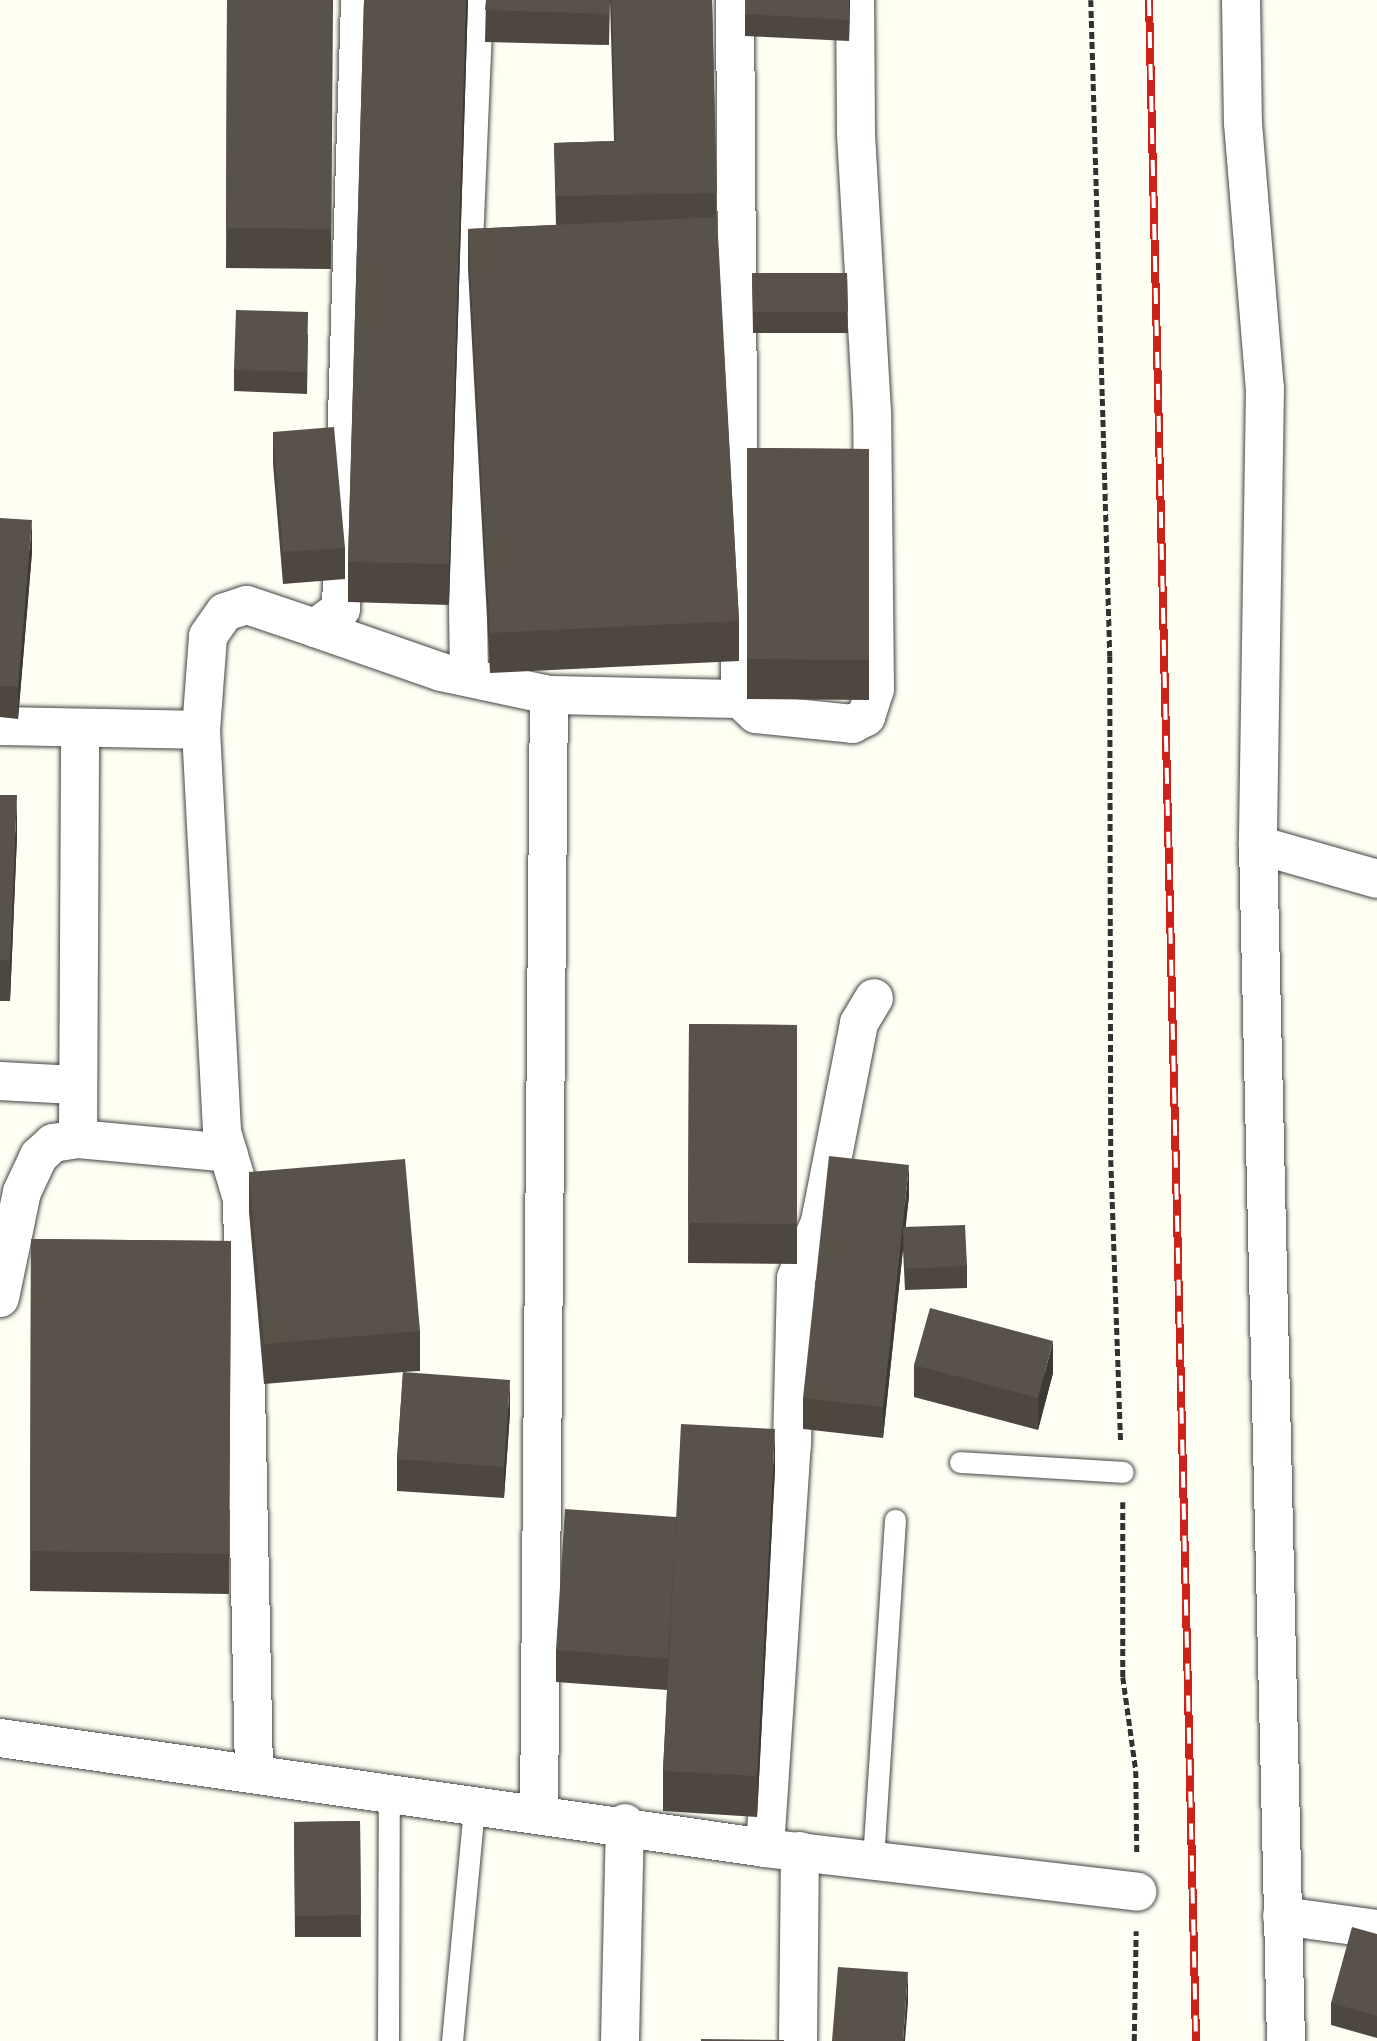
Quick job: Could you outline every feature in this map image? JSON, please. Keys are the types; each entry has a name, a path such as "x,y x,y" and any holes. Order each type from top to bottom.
{"street":[{"path":"314,628 341,609 347,573 360,0"},
{"path":"469,677 463,267 474,0"},
{"path":"735,0 740,699"},
{"path":"254,1772 242,1199 228,1153 217,1060 201,730 208,636 225,612 247,605 469,677 549,695 740,699 756,714 852,724 866,717 875,689 872,412 856,132 856,0"},
{"path":"1241,0 1243,123 1265,388 1258,845 1286,2041"},
{"path":"539,1813 549,695"},
{"path":"0,726 201,730"},
{"path":"78,1139 75,1085 80,729"},
{"path":"1258,845 1377,879"},
{"path":"798,2041 782,1850 796,1278 820,1222 859,1023 874,999"},
{"path":"0,1080 75,1085"},
{"path":"0,1298 30,1170 53,1143 78,1139 228,1153"},
{"path":"0,1738 254,1772 474,1808 625,1823 782,1850 1137,1892"},
{"path":"621,2041 625,1823"},
{"path":"1282,1916 1377,1929"}],"lane":[{"path":"960,1462 1117,1471"},
{"path":"873,1860 894,1520"},
{"path":"388,2041 389,1793"},
{"path":"452,2041 474,1808"}],"path":[{"path":"1091,0 1110,629 1111,1160 1117,1471 1123,1688 1137,1781 1134,2041"}],"building":[{"path":"227,0 332,0 331,229 226,228"},
{"path":"364,0 466,0 449,564 348,562"},
{"path":"486,0 609,0 609,14 485,10"},
{"path":"612,0 712,0 717,193 556,196 554,143 616,141"},
{"path":"745,0 849,0 849,20 745,14"},
{"path":"717,217 739,621 490,633 468,229"},
{"path":"752,273 847,273 848,312 753,312"},
{"path":"236,310 308,312 307,372 234,370"},
{"path":"334,427 345,548 283,552 273,432"},
{"path":"747,448 869,449 869,660 747,659"},
{"path":"0,518 32,520 18,687 0,686"},
{"path":"0,795 17,795 10,961 0,960"},
{"path":"689,1024 797,1025 797,1224 688,1223"},
{"path":"829,1156 909,1165 883,1407 803,1398"},
{"path":"405,1159 420,1331 264,1344 249,1172"},
{"path":"965,1225 967,1266 905,1269 903,1227"},
{"path":"31,1239 231,1241 229,1554 30,1551"},
{"path":"930,1308 1053,1341 1038,1398 914,1365"},
{"path":"403,1372 510,1380 504,1467 397,1459"},
{"path":"681,1424 775,1429 757,1776 663,1771"},
{"path":"565,1509 676,1517 668,1659 556,1650"},
{"path":"360,1821 361,1915 295,1916 294,1822"},
{"path":"1352,1927 1377,1934 1377,2016 1331,2003"},
{"path":"838,1967 908,1972 903,2041 832,2041"},
{"path":"784,2040 784,2041 701,2041"}],"railway":[{"path":"1149,0 1196,2041"}]}
